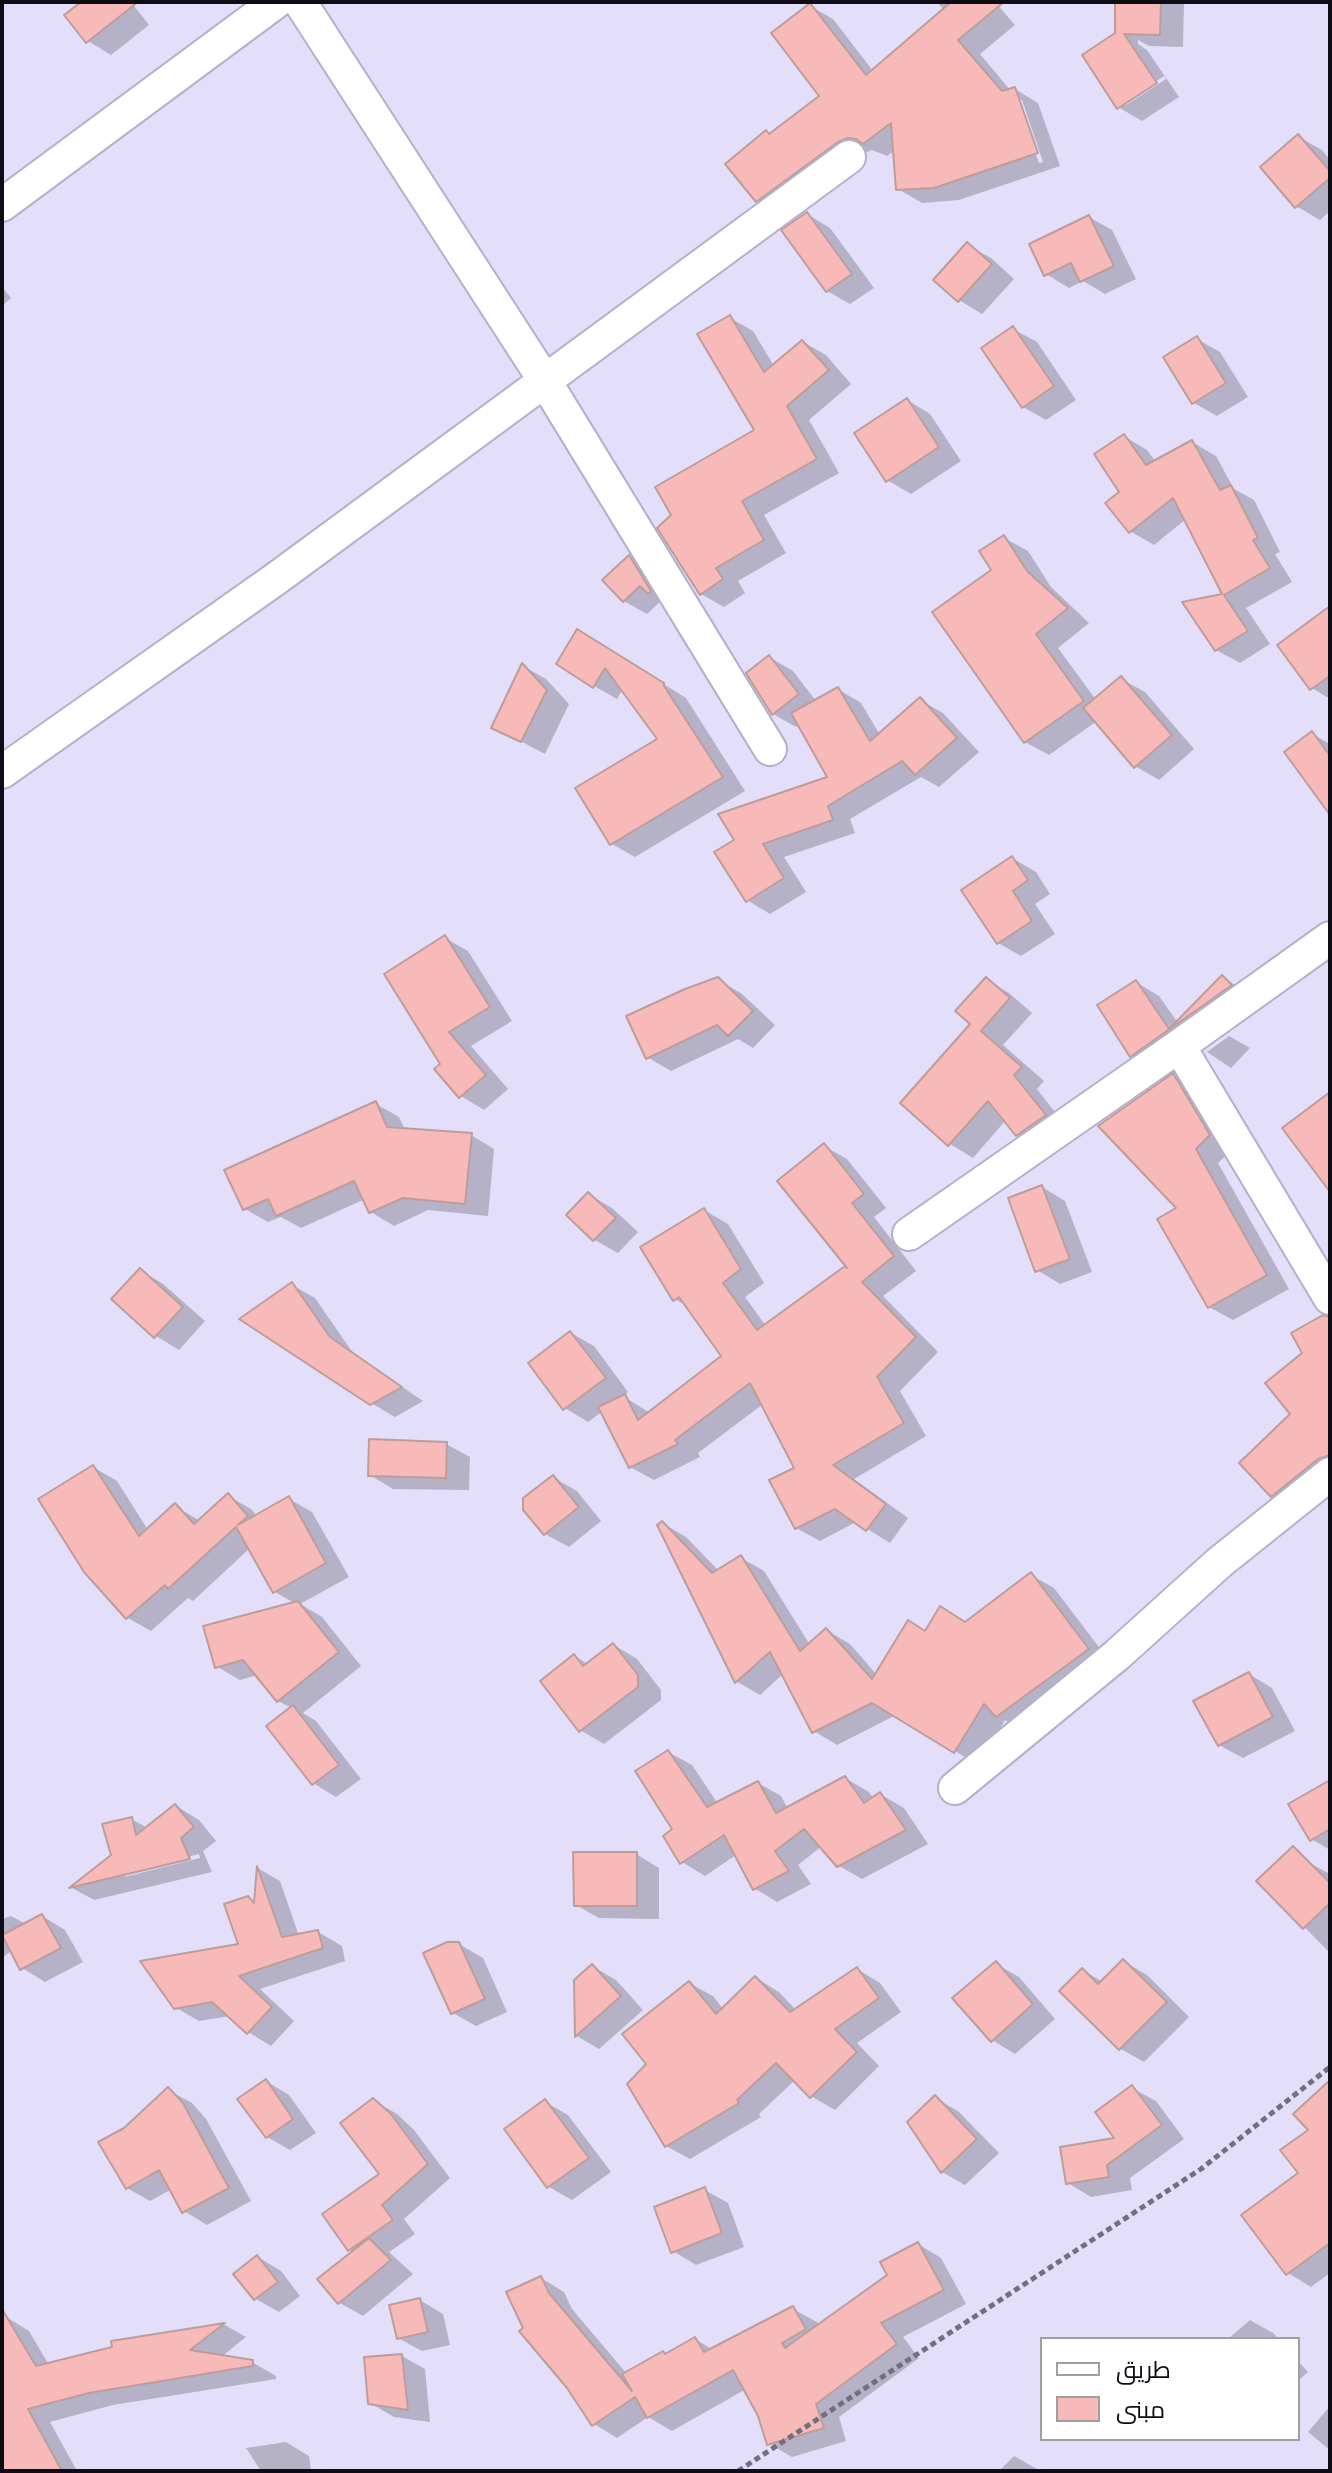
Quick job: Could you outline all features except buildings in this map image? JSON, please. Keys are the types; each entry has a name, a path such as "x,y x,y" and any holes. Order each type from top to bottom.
{"street":[{"path":"2,205 276,2"},
{"path":"300,2 545,381 770,749"},
{"path":"2,772 277,578 849,157"},
{"path":"909,1234 1330,938"},
{"path":"1179,1046 1330,1298"},
{"path":"955,1788 1117,1655 1220,1562 1330,1474"}],"path":[{"path":"738,2471 1201,2169 1330,2067"}]}
